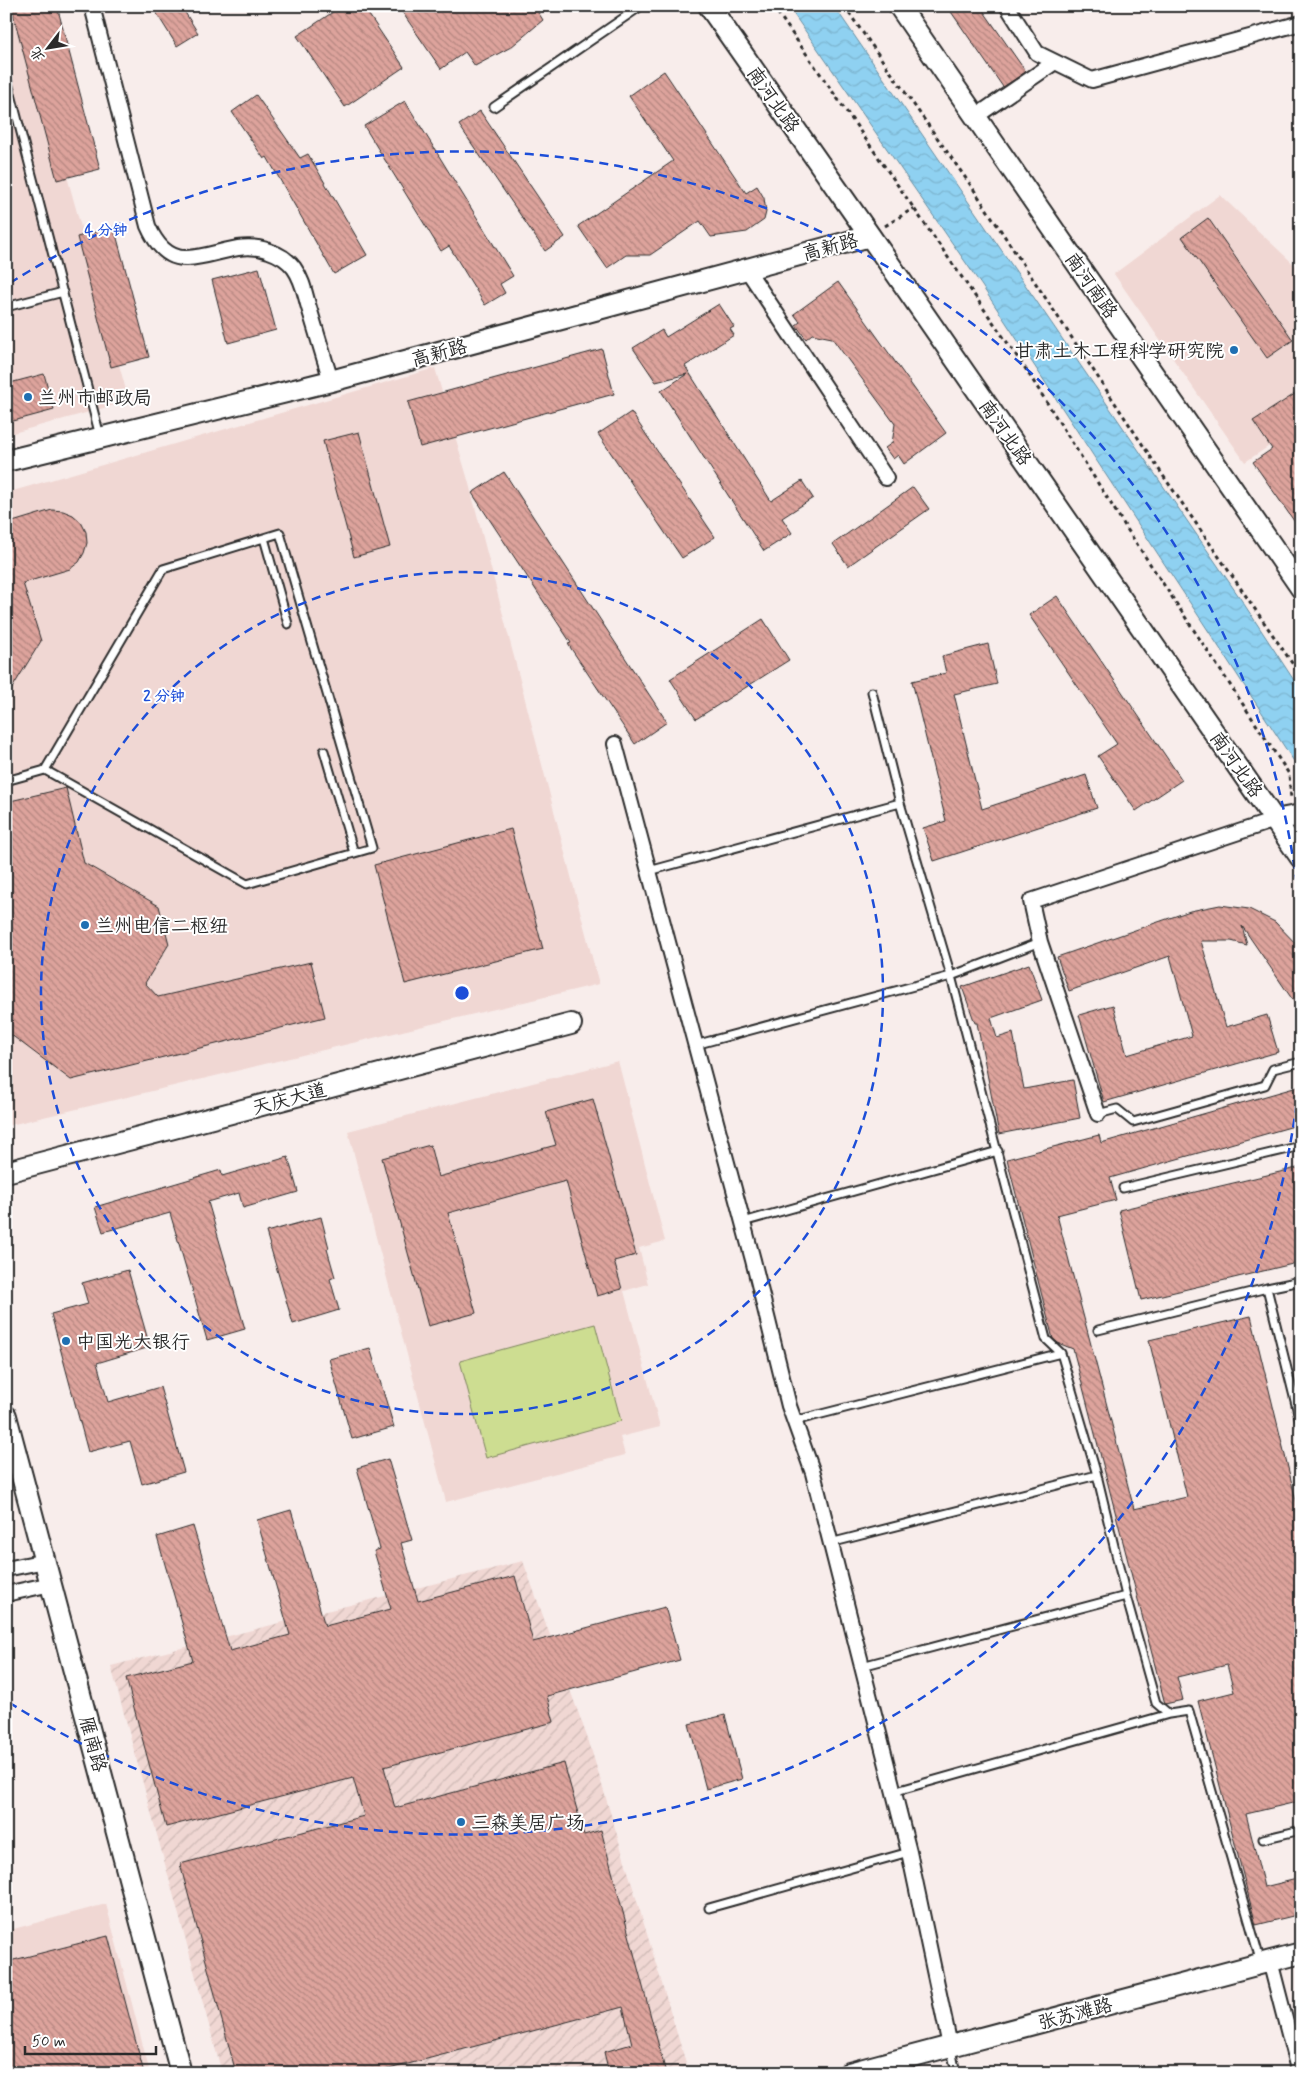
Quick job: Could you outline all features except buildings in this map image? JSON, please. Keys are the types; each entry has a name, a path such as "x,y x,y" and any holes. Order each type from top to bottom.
{"street":[{"path":"92,6 148,226 153,238 162,248 173,255 186,259 239,246 259,247 278,254 293,267 304,284 331,381"},
{"name":"南河北路","path":"709,6 870,236 1289,818 1301,858"},
{"name":"南河南路","path":"900,6 1301,588"},
{"path":"1007,6 1037,53 1092,80 1301,23"},
{"path":"976,117 1055,62"},
{"name":"高新路","path":"6,461 100,436 331,381 870,236"},
{"path":"746,268 886,478"},
{"path":"615,744 794,1421 812,1473 862,1666 909,1852 950,2046"},
{"path":"1098,1114 1040,942 1031,901 1289,818"},
{"name":"天庆大道","path":"6,1172 571,1024"},
{"name":"雁南路","path":"6,1416 181,2073"},
{"path":"6,1570 45,1561"},
{"path":"6,1594 51,1584"},
{"name":"张苏滩路","path":"849,2073 1301,1953"},
{"path":"1266,1962 1299,2073"}],"lane":[{"path":"494,107 640,6"},
{"path":"6,75 100,436"},
{"path":"6,307 63,292"},
{"path":"6,781 45,770 163,569 280,533 372,848 247,884 45,770"},
{"path":"264,538 288,624"},
{"path":"872,692 900,803 951,976 1046,1339 1061,1353 1097,1475 1126,1596 1156,1703 1169,1714"},
{"path":"324,751 354,853"},
{"path":"649,871 900,803"},
{"path":"695,1045 951,976 1040,942"},
{"path":"1098,1114 1117,1109 1132,1122 1265,1085 1273,1069 1301,1062"},
{"path":"1123,1188 1301,1146"},
{"path":"742,1222 998,1151"},
{"path":"1098,1330 1301,1281"},
{"path":"1267,1288 1301,1425"},
{"path":"794,1421 1061,1353"},
{"path":"830,1544 1097,1475"},
{"path":"862,1666 1126,1596"},
{"path":"893,1792 1169,1714 1189,1711 1266,1962"},
{"path":"1263,1839 1301,1830"},
{"path":"709,1908 909,1852"},
{"path":"950,2046 956,2073"}],"path":[{"path":"773,6 1025,368 1125,526 1288,774 1289,818"},
{"path":"844,6 972,187 1162,474 1301,676"},
{"path":"870,236 914,208"}],"shaded area":[{"path":"6,6 20,6 129,401 6,435"},
{"name":"甘肃土木工程科学研究院","path":"1220,195 1301,271 1301,425 1245,462 1114,274"},
{"path":"435,368 468,480 599,984 6,1126 6,493"},
{"path":"618,1061 665,1241 639,1248 648,1284 624,1291 660,1427 620,1437 625,1455 446,1502 348,1131"},
{"name":"三森美居广场","path":"523,1561 589,1742 689,2073 222,2073 111,1666"},
{"path":"106,1904 150,2073 6,2073 6,1931"}],"green space":[{"path":"595,1324 621,1421 486,1458 460,1361"}],"water":[{"path":"788,6 834,6 1240,598 1301,691 1301,772 982,286"}],"place":[{"name":"甘肃土木工程科学研究院","path":"1234,350"},
{"name":"兰州市邮政局","path":"28,397"},
{"name":"兰州电信二枢纽","path":"85,925"},
{"name":"中国光大银行","path":"66,1341"},
{"name":"三森美居广场","path":"461,1822"}]}
